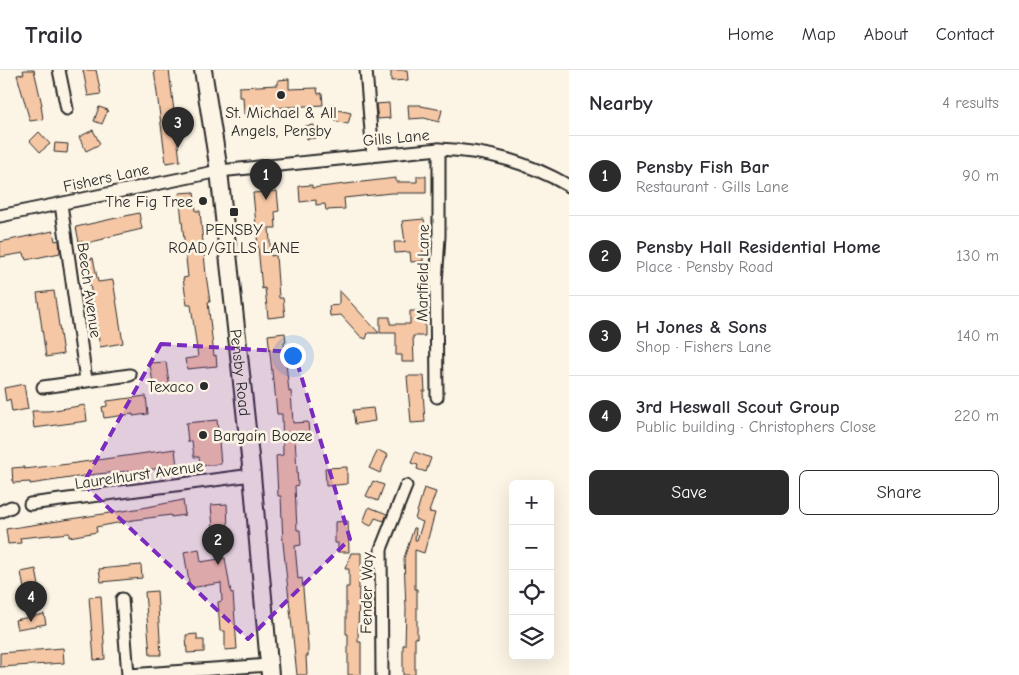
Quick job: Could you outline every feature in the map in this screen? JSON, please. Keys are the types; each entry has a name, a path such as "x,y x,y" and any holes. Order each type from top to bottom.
{"main road":[{"name":"Pensby Road","path":"203,70 219,171 252,475 269,670"}],"street":[{"path":"58,70 67,109"},
{"path":"366,70 373,156"},
{"name":"Gills Lane","path":"219,171 440,149 470,151 514,161 549,174 569,186"},
{"name":"Marlfield Lane","path":"437,397 436,284 439,236 440,149"},
{"name":"Fishers Lane","path":"0,216 219,171"},
{"name":"Beech Avenue","path":"61,204 86,380"},
{"path":"43,387 130,375"},
{"name":"Laurelhurst Avenue","path":"30,504 252,475"},
{"name":"Fender Way","path":"382,675 381,550 406,486"},
{"path":"122,599 128,675 269,670"}],"highlighted area":[{"path":"161,344 294,352 350,539 248,639 83,484"}],"building":[{"path":"23,70 34,70 42,105 43,119 30,121 17,75 24,74"},
{"path":"83,70 96,70 101,94 88,96"},
{"path":"154,70 169,70 180,161 166,163"},
{"path":"391,70 407,70 408,80 391,81"},
{"name":"St. Michael & All Angels, Pensby","path":"289,79 289,89 317,88 318,94 322,93 323,105 271,108 271,113 244,114 243,97 239,97 239,87 278,85 278,80"},
{"path":"389,103 390,118 378,119 376,104"},
{"path":"408,105 421,105 442,110 439,122 424,118 409,119"},
{"path":"99,107 108,110 102,124 94,121"},
{"path":"338,110 351,113 348,124 335,121"},
{"path":"314,125 316,138 307,139 305,126"},
{"path":"93,130 100,144 86,151 79,137"},
{"path":"39,132 50,144 40,152 30,141"},
{"path":"55,143 68,144 67,153 54,152"},
{"path":"417,176 426,176 426,193 391,193 344,198 345,209 326,210 325,204 316,205 316,200 300,202 299,186 312,185 312,188 396,178 396,182 417,182"},
{"path":"277,191 279,211 275,212 276,228 269,228 271,256 276,255 279,298 283,298 285,316 268,318 265,288 262,289 253,193"},
{"path":"194,192 196,211 200,211 210,302 208,302 214,356 216,355 217,366 187,369 185,359 198,357 191,305 187,305 183,278 188,277 179,193"},
{"path":"139,213 142,229 83,245 82,241 79,242 76,227"},
{"path":"424,219 426,232 423,233 423,261 411,262 410,252 395,253 394,242 405,242 402,221"},
{"path":"53,231 55,241 59,240 60,253 26,260 24,253 0,257 0,242"},
{"path":"93,258 98,282 113,280 123,343 100,347 88,272 84,273 82,263"},
{"path":"339,290 379,333 368,333 366,339 361,337 341,315 330,316 329,306 339,305"},
{"path":"54,291 63,354 46,357 37,293"},
{"path":"410,311 425,311 425,336 413,336 414,362 402,362 402,355 396,355 396,333 380,333 380,317 390,317 390,324 410,324"},
{"path":"285,333 286,342 284,343 289,392 291,391 293,423 308,422 309,434 296,435 297,439 295,439 298,485 295,486 297,530 300,530 301,545 295,546 298,579 302,578 308,646 308,656 306,656 307,675 297,675 283,543 281,496 278,496 276,456 283,455 282,414 277,414 268,335"},
{"path":"166,362 170,389 154,391 150,363"},
{"path":"407,376 424,376 425,422 411,423"},
{"path":"24,384 28,409 12,412 10,399 6,401 4,388"},
{"path":"146,396 148,414 104,418 102,407 107,406 107,401"},
{"path":"85,405 87,421 34,428 32,411 49,411"},
{"path":"373,408 375,421 355,424 353,410"},
{"path":"217,420 221,464 200,466 199,457 194,457 192,441 188,442 186,423"},
{"path":"175,449 177,467 97,474 30,484 30,482 13,483 12,468 24,467 24,469 69,464"},
{"path":"378,450 388,455 380,473 369,468"},
{"path":"415,452 431,458 426,472 417,469 418,465 411,463"},
{"path":"347,467 347,484 326,486 325,468"},
{"path":"373,481 384,485 378,501 366,496"},
{"path":"424,488 436,492 429,512 435,513 424,553 415,550 417,638 415,637 415,675 403,675 406,609 404,558 414,528 416,528 415,540 417,540 423,522 415,519"},
{"path":"183,500 185,515 133,520 96,527 97,532 69,537 69,533 20,538 21,543 8,544 6,529"},
{"path":"227,504 228,529 224,529 224,538 214,539 211,505"},
{"path":"369,507 387,514 384,521 375,518 371,526 363,522"},
{"path":"348,521 349,552 338,552 338,543 335,543 335,522"},
{"path":"199,549 201,562 225,558 231,593 233,593 237,649 225,650 225,631 220,631 218,602 222,601 221,583 190,588 184,552"},
{"path":"351,553 361,553 358,642 361,642 361,674 359,675 348,675 346,587 349,587 349,569 345,569"},
{"path":"141,565 142,578 101,582 99,569"},
{"path":"36,569 39,586 24,589 21,572"},
{"path":"157,591 161,655 150,655 145,592"},
{"path":"101,596 105,659 94,660 89,597"},
{"path":"44,614 46,624 17,629 15,620"},
{"path":"197,634 197,640 204,640 204,652 187,653 186,635"},
{"path":"63,648 64,663 0,667 0,653"}],"place":[{"name":"St. Michael & All Angels, Pensby","path":"281,95"},
{"name":"H Jones & Sons","path":"178,148"},
{"name":"Pensby Fish Bar","path":"266,200"},
{"name":"The Fig Tree","path":"203,201"},
{"name":"PENSBY ROAD/GILLS LANE","path":"234,212"},
{"name":"Texaco","path":"204,386"},
{"name":"Bargain Booze","path":"203,435"},
{"name":"Pensby Hall Residential Home","path":"218,565"},
{"name":"3rd Heswall Scout Group","path":"31,622"}]}
